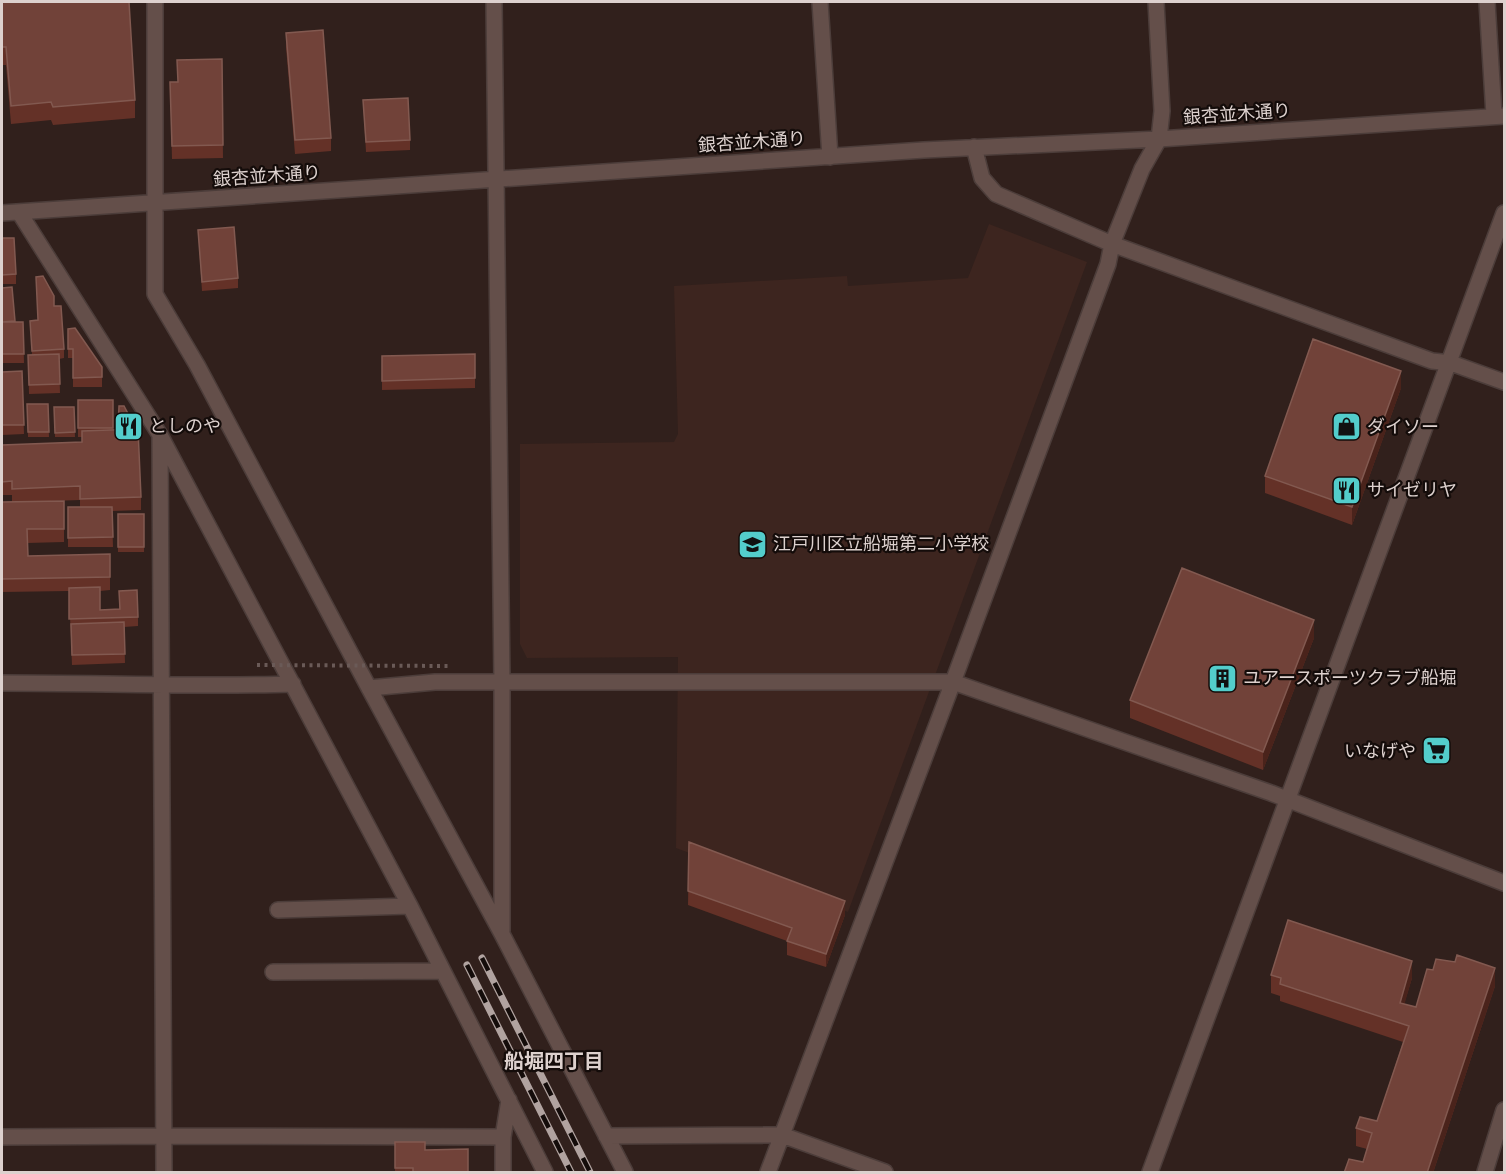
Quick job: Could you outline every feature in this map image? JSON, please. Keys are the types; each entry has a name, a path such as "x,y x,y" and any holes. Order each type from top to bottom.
{"street":[{"path":"155,2 155,294 197,365 502,934 625,1173"},
{"path":"494,2 502,682 502,934"},
{"path":"820,2 830,157"},
{"path":"768,1173 1108,264 1112,244 1142,169 1159,139 1162,111 1156,2"},
{"path":"1487,2 1499,116"},
{"name":"銀杏並木通り","path":"2,213 974,147 1159,139 1499,116"},
{"path":"974,147 982,178 996,194 1112,244 1432,361 1450,363 1504,382"},
{"path":"19,212 160,435 410,906 545,1173"},
{"path":"1150,1173 1504,213"},
{"path":"160,435 164,1173"},
{"path":"369,688 435,682 953,682 1289,800 1504,883"},
{"path":"2,683 217,686 293,684"},
{"path":"279,910 410,906"},
{"path":"273,972 442,971"},
{"path":"503,1173 503,1137 509,1100"},
{"path":"1485,1173 1504,1110"},
{"path":"606,1136 782,1135 885,1173"},
{"path":"2,1137 503,1137"}],"path":[{"path":"257,666 448,666"}],"shaded area":[{"name":"江戸川区立船堀第二小学校","path":"989,224 1087,262 848,912 676,848 678,657 527,658 520,644 520,444 674,442 678,434 674,286 847,276 848,286 968,278"}],"building":[{"path":"2,2 129,2 135,100 53,107 51,102 11,106 6,47 2,47"},
{"path":"323,30 331,138 295,140 286,33"},
{"path":"222,59 223,145 172,146 170,82 178,82 177,60"},
{"path":"408,98 410,140 366,142 363,100"},
{"path":"234,227 238,278 202,282 198,230"},
{"path":"2,238 14,238 16,274 2,275"},
{"path":"43,276 54,296 54,306 61,306 64,349 32,351 30,321 38,320 36,277"},
{"path":"12,287 15,321 2,322 2,288"},
{"path":"2,322 23,322 24,354 2,354"},
{"path":"75,328 102,367 102,377 73,378 73,349 68,349 68,329"},
{"path":"1313,339 1401,371 1352,507 1265,476"},
{"path":"59,354 60,384 29,385 28,355"},
{"path":"475,354 475,378 382,381 382,356"},
{"path":"22,371 24,425 2,425 2,372"},
{"path":"78,400 113,400 113,428 78,428"},
{"path":"27,404 48,404 49,432 28,432"},
{"path":"119,406 124,406 136,429 118,429"},
{"path":"54,407 74,407 75,432 55,433"},
{"path":"138,429 141,497 80,499 80,486 12,489 12,481 2,482 2,445 82,442 82,431"},
{"path":"64,501 64,529 27,529 28,556 110,554 110,577 2,579 2,502"},
{"path":"68,507 112,507 113,537 68,538"},
{"path":"118,514 144,514 144,547 118,547"},
{"name":"ユアースポーツクラブ船堀","path":"1182,568 1314,620 1263,752 1130,700"},
{"path":"100,587 100,610 120,609 119,591 137,590 138,617 69,619 69,588"},
{"path":"124,622 125,654 72,655 71,624"},
{"path":"689,842 845,901 826,954 787,941 792,928 688,891"},
{"path":"1288,920 1412,961 1400,1003 1416,1007 1427,969 1433,970 1436,959 1455,962 1457,955 1495,968 1427,1173 1344,1173 1349,1159 1363,1162 1372,1133 1356,1128 1360,1117 1377,1121 1409,1026 1280,984 1281,978 1271,975"},
{"path":"395,1142 425,1142 425,1150 468,1149 468,1173 413,1173 413,1168 395,1168"}],"railway":[{"path":"482,958 590,1172"},
{"path":"467,965 571,1172"}],"place":[{"name":"としのや","path":"128,426"},
{"name":"ダイソー","path":"1346,427"},
{"name":"サイゼリヤ","path":"1346,490"},
{"name":"江戸川区立船堀第二小学校","path":"752,544"},
{"name":"ユアースポーツクラブ船堀","path":"1222,678"},
{"name":"いなげや","path":"1437,751"}],"district":[{"name":"船堀四丁目","path":"554,1061"}]}
